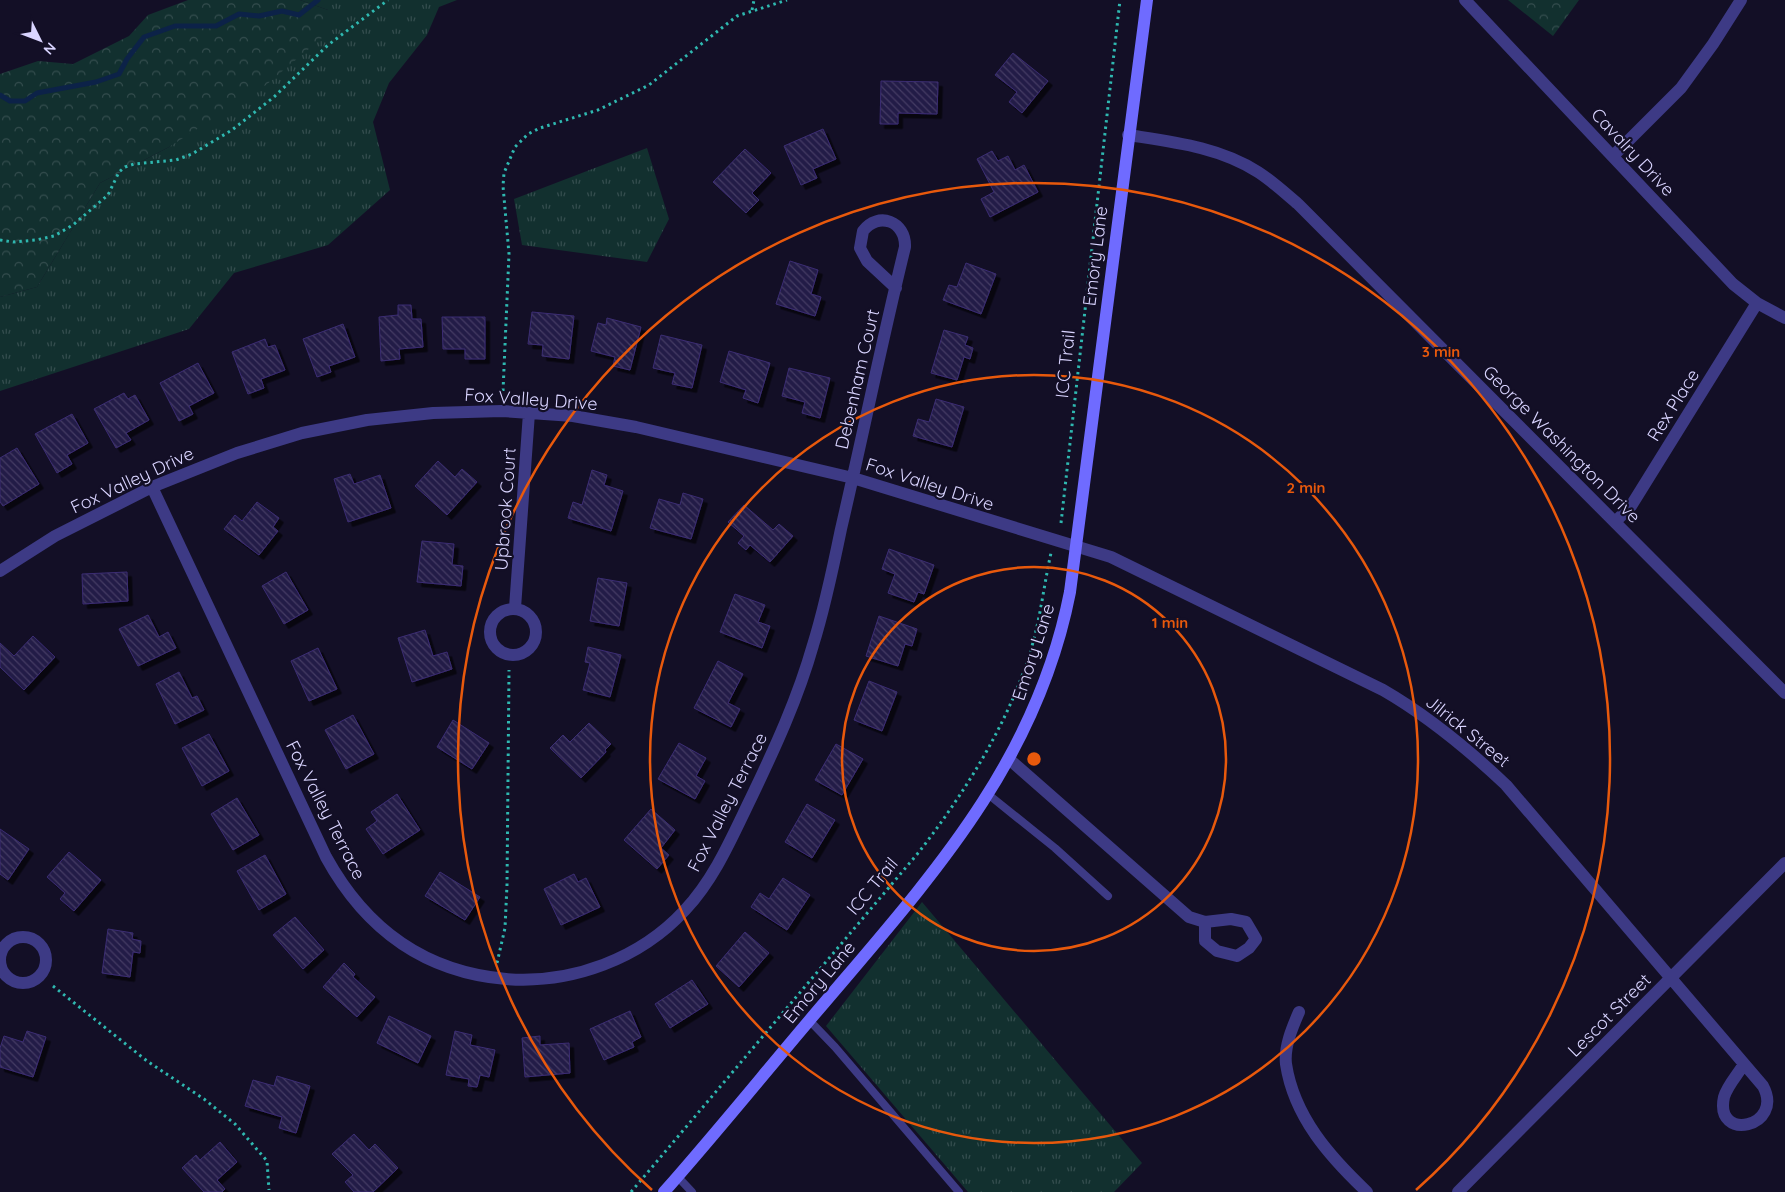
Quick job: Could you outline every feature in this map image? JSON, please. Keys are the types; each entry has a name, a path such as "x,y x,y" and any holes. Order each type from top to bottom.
{"street":[{"name":"Emory Lane","path":"666,1191 943,860 989,795 1033,710 1060,639 1070,592 1147,0"},
{"name":"Cavalry Drive","path":"1465,0 1733,284 1757,303 1785,318"},
{"path":"1613,156 1681,88 1713,44 1741,0"},
{"name":"George Washington Drive","path":"1128,135 1183,144 1225,155 1259,172 1278,187 1298,204 1785,693"},
{"name":"Debenham Court","path":"853,478 896,288 905,246 905,237 895,223 876,220 863,230 860,248 868,261 896,288"},
{"name":"Rex Place","path":"1615,522 1631,506 1757,303"},
{"name":"Fox Valley Drive","path":"0,571 55,536 152,487 270,442 334,426 433,413 472,411 573,416 636,427 853,478 1076,548"},
{"name":"Upbrook Court","path":"515,608 529,413"},
{"name":"Fox Valley Terrace","path":"152,487 326,857 350,896 382,930 421,954 471,974 523,980 578,974 625,956 665,929 699,894 712,874 773,752 801,683 823,609 853,478"},
{"name":"Jilrick Street","path":"1076,548 1111,558 1133,567 1383,690 1427,718 1469,751 1506,785 1670,978 1744,1064 1767,1091 1770,1097 1769,1111 1766,1117 1751,1126 1740,1125 1731,1120 1724,1105 1726,1093 1744,1064"},
{"path":"1009,759 1189,918 1205,922"},
{"name":"Lescot Street","path":"1458,1192 1785,863"},
{"path":"1298,1012 1290,1034 1286,1063 1295,1096 1307,1124 1340,1167 1366,1192"}],"lane":[{"path":"989,795 1055,848 1108,896"},
{"path":"810,1020 960,1192"},
{"path":"677,1176 692,1192"}],"path":[{"path":"0,240 21,241 54,236 73,225 108,194 119,172 125,167 134,164 176,160 192,154 224,135 263,108 328,45 388,0"},
{"path":"752,10 754,0"},
{"path":"503,391 509,254 503,186 504,173 515,147 528,134 540,128 598,110 641,90 664,74 736,16 787,0"},
{"name":"ICC Trail","path":"1061,523 1120,0"},
{"name":"ICC Trail","path":"631,1192 919,852 958,799 992,740 1026,663 1040,618 1051,551"},
{"path":"497,963 505,928 507,885 509,670"},
{"path":"53,986 147,1061 204,1099 235,1124 267,1161 269,1190"}],"green space":[{"path":"188,0 300,0 328,10 323,37 266,85 169,147 100,183 37,287 0,297 0,74 38,61 73,64 129,36 148,15"},
{"path":"300,0 457,0 439,7 427,35 389,83 373,122 390,190 328,245 234,273 189,329 0,391 0,297 37,287 100,183 169,147 328,10"},
{"path":"1508,0 1579,0 1553,36"},
{"path":"647,148 669,219 647,262 522,245 514,199"},
{"path":"922,902 1142,1163 1114,1192 968,1192 826,1026"}],"building":[{"path":"1013,53 1048,81 1022,113 1009,102 1017,92 995,75"},
{"path":"881,81 938,82 937,114 898,113 898,124 880,124"},
{"path":"823,129 836,159 813,169 817,178 801,185 784,146"},
{"path":"745,149 771,173 752,193 759,200 746,213 713,182"},
{"path":"992,151 998,161 1008,156 1015,170 1024,165 1038,192 990,217 981,199 994,192 977,159"},
{"path":"790,261 818,270 811,294 821,297 815,316 776,304"},
{"path":"966,263 996,274 981,314 943,300 949,285 957,287"},
{"path":"398,305 411,305 412,319 421,319 423,347 399,349 400,359 381,361 379,317 398,315"},
{"path":"532,312 574,316 569,359 542,356 543,345 528,344"},
{"path":"442,317 485,317 485,359 465,359 465,349 443,349"},
{"path":"607,318 641,327 630,370 613,366 615,357 591,351 598,323 606,325"},
{"path":"343,324 355,357 329,366 331,372 317,377 303,339"},
{"path":"944,330 968,337 965,345 973,348 970,359 964,357 957,380 931,373"},
{"path":"661,335 702,345 692,388 672,384 675,373 653,368"},
{"path":"265,339 268,347 275,345 285,370 261,379 264,388 248,394 232,352"},
{"path":"729,351 770,363 758,403 743,398 746,390 720,382"},
{"path":"198,363 214,393 189,406 193,414 179,421 160,383"},
{"path":"789,368 830,378 820,418 802,413 805,402 782,396"},
{"path":"124,393 128,399 135,395 149,420 126,433 131,440 116,448 94,409"},
{"path":"936,399 964,407 952,447 913,436 918,419 929,422"},
{"path":"72,414 88,443 67,455 72,464 57,473 35,434"},
{"path":"17,448 39,484 3,506 0,502 0,458"},
{"path":"438,461 455,477 462,469 477,482 447,515 415,486"},
{"path":"592,470 607,475 604,485 623,491 611,531 568,518 573,502 582,505"},
{"path":"350,474 354,484 380,475 391,508 348,522 334,479"},
{"path":"683,493 703,499 691,539 650,528 659,499 680,505"},
{"path":"257,502 279,518 273,527 278,531 259,555 224,529 235,515 242,521"},
{"path":"744,505 773,530 779,524 793,536 770,562 750,545 746,550 738,543 744,536 728,522"},
{"path":"422,541 454,544 452,565 463,566 461,586 417,582"},
{"path":"889,549 934,565 924,594 918,592 914,602 888,593 895,574 882,569"},
{"path":"127,572 128,601 83,604 82,574"},
{"path":"286,572 308,610 284,624 262,586"},
{"path":"598,578 627,583 619,626 590,621"},
{"path":"735,594 765,605 758,622 770,626 762,648 720,632"},
{"path":"148,615 159,637 168,632 176,648 138,666 119,629"},
{"path":"879,616 917,629 912,646 905,644 898,666 866,656"},
{"path":"425,630 433,656 447,652 452,669 412,682 398,638"},
{"path":"33,636 55,657 24,690 0,667 0,643 14,656"},
{"path":"588,647 621,655 610,697 583,690 590,663 585,662"},
{"path":"318,648 337,689 309,701 291,661"},
{"path":"718,661 743,674 728,703 740,709 731,727 694,708"},
{"path":"179,672 192,698 197,696 204,710 175,724 156,684"},
{"path":"869,681 897,692 882,731 854,720"},
{"path":"353,715 374,754 346,769 325,730"},
{"path":"453,720 489,743 472,769 437,747"},
{"path":"589,723 611,744 605,750 606,752 581,778 550,748 563,735 570,742"},
{"path":"209,734 229,771 202,786 182,748"},
{"path":"679,743 706,758 696,776 705,781 695,799 658,779"},
{"path":"836,744 863,759 842,795 815,780"},
{"path":"397,794 420,830 383,854 366,829 377,821 371,812"},
{"path":"237,798 259,835 233,850 211,814"},
{"path":"807,804 835,820 812,858 785,842"},
{"path":"651,809 675,830 661,848 669,855 657,869 624,840"},
{"path":"0,829 29,849 8,880 0,874"},
{"path":"69,852 101,880 74,911 60,899 65,893 47,877"},
{"path":"265,855 286,894 259,910 237,871"},
{"path":"440,872 480,897 465,920 425,896"},
{"path":"574,874 578,882 586,878 600,907 561,925 544,889"},
{"path":"783,878 810,895 787,930 751,907 760,893 769,899"},
{"path":"295,917 324,950 303,969 273,935"},
{"path":"108,929 133,933 132,939 141,941 140,953 133,952 130,977 102,973"},
{"path":"745,932 769,953 739,987 716,966"},
{"path":"344,963 355,974 353,977 375,997 357,1017 323,987"},
{"path":"692,980 708,1004 670,1028 655,1004"},
{"path":"630,1011 641,1037 632,1042 634,1047 604,1060 590,1029"},
{"path":"389,1016 431,1036 418,1063 377,1043"},
{"path":"27,1031 46,1037 33,1077 0,1067 0,1048 4,1036 23,1042"},
{"path":"455,1031 472,1035 470,1045 495,1050 489,1077 480,1075 477,1087 468,1086 469,1079 446,1075"},
{"path":"540,1036 540,1045 569,1043 570,1073 525,1077 522,1038"},
{"path":"277,1076 310,1086 296,1133 279,1128 282,1117 245,1106 253,1080 274,1086"},
{"path":"354,1134 369,1150 375,1144 398,1168 373,1192 354,1192 345,1182 353,1175 332,1154"},
{"path":"220,1142 237,1162 217,1180 225,1189 222,1192 204,1192 182,1168 196,1155 200,1160"}],"waterway":[{"path":"0,95 10,101 25,101 37,93 96,82 119,74 127,59 144,37 175,26 216,26 239,14 259,16 282,11 299,15 318,0"}]}
